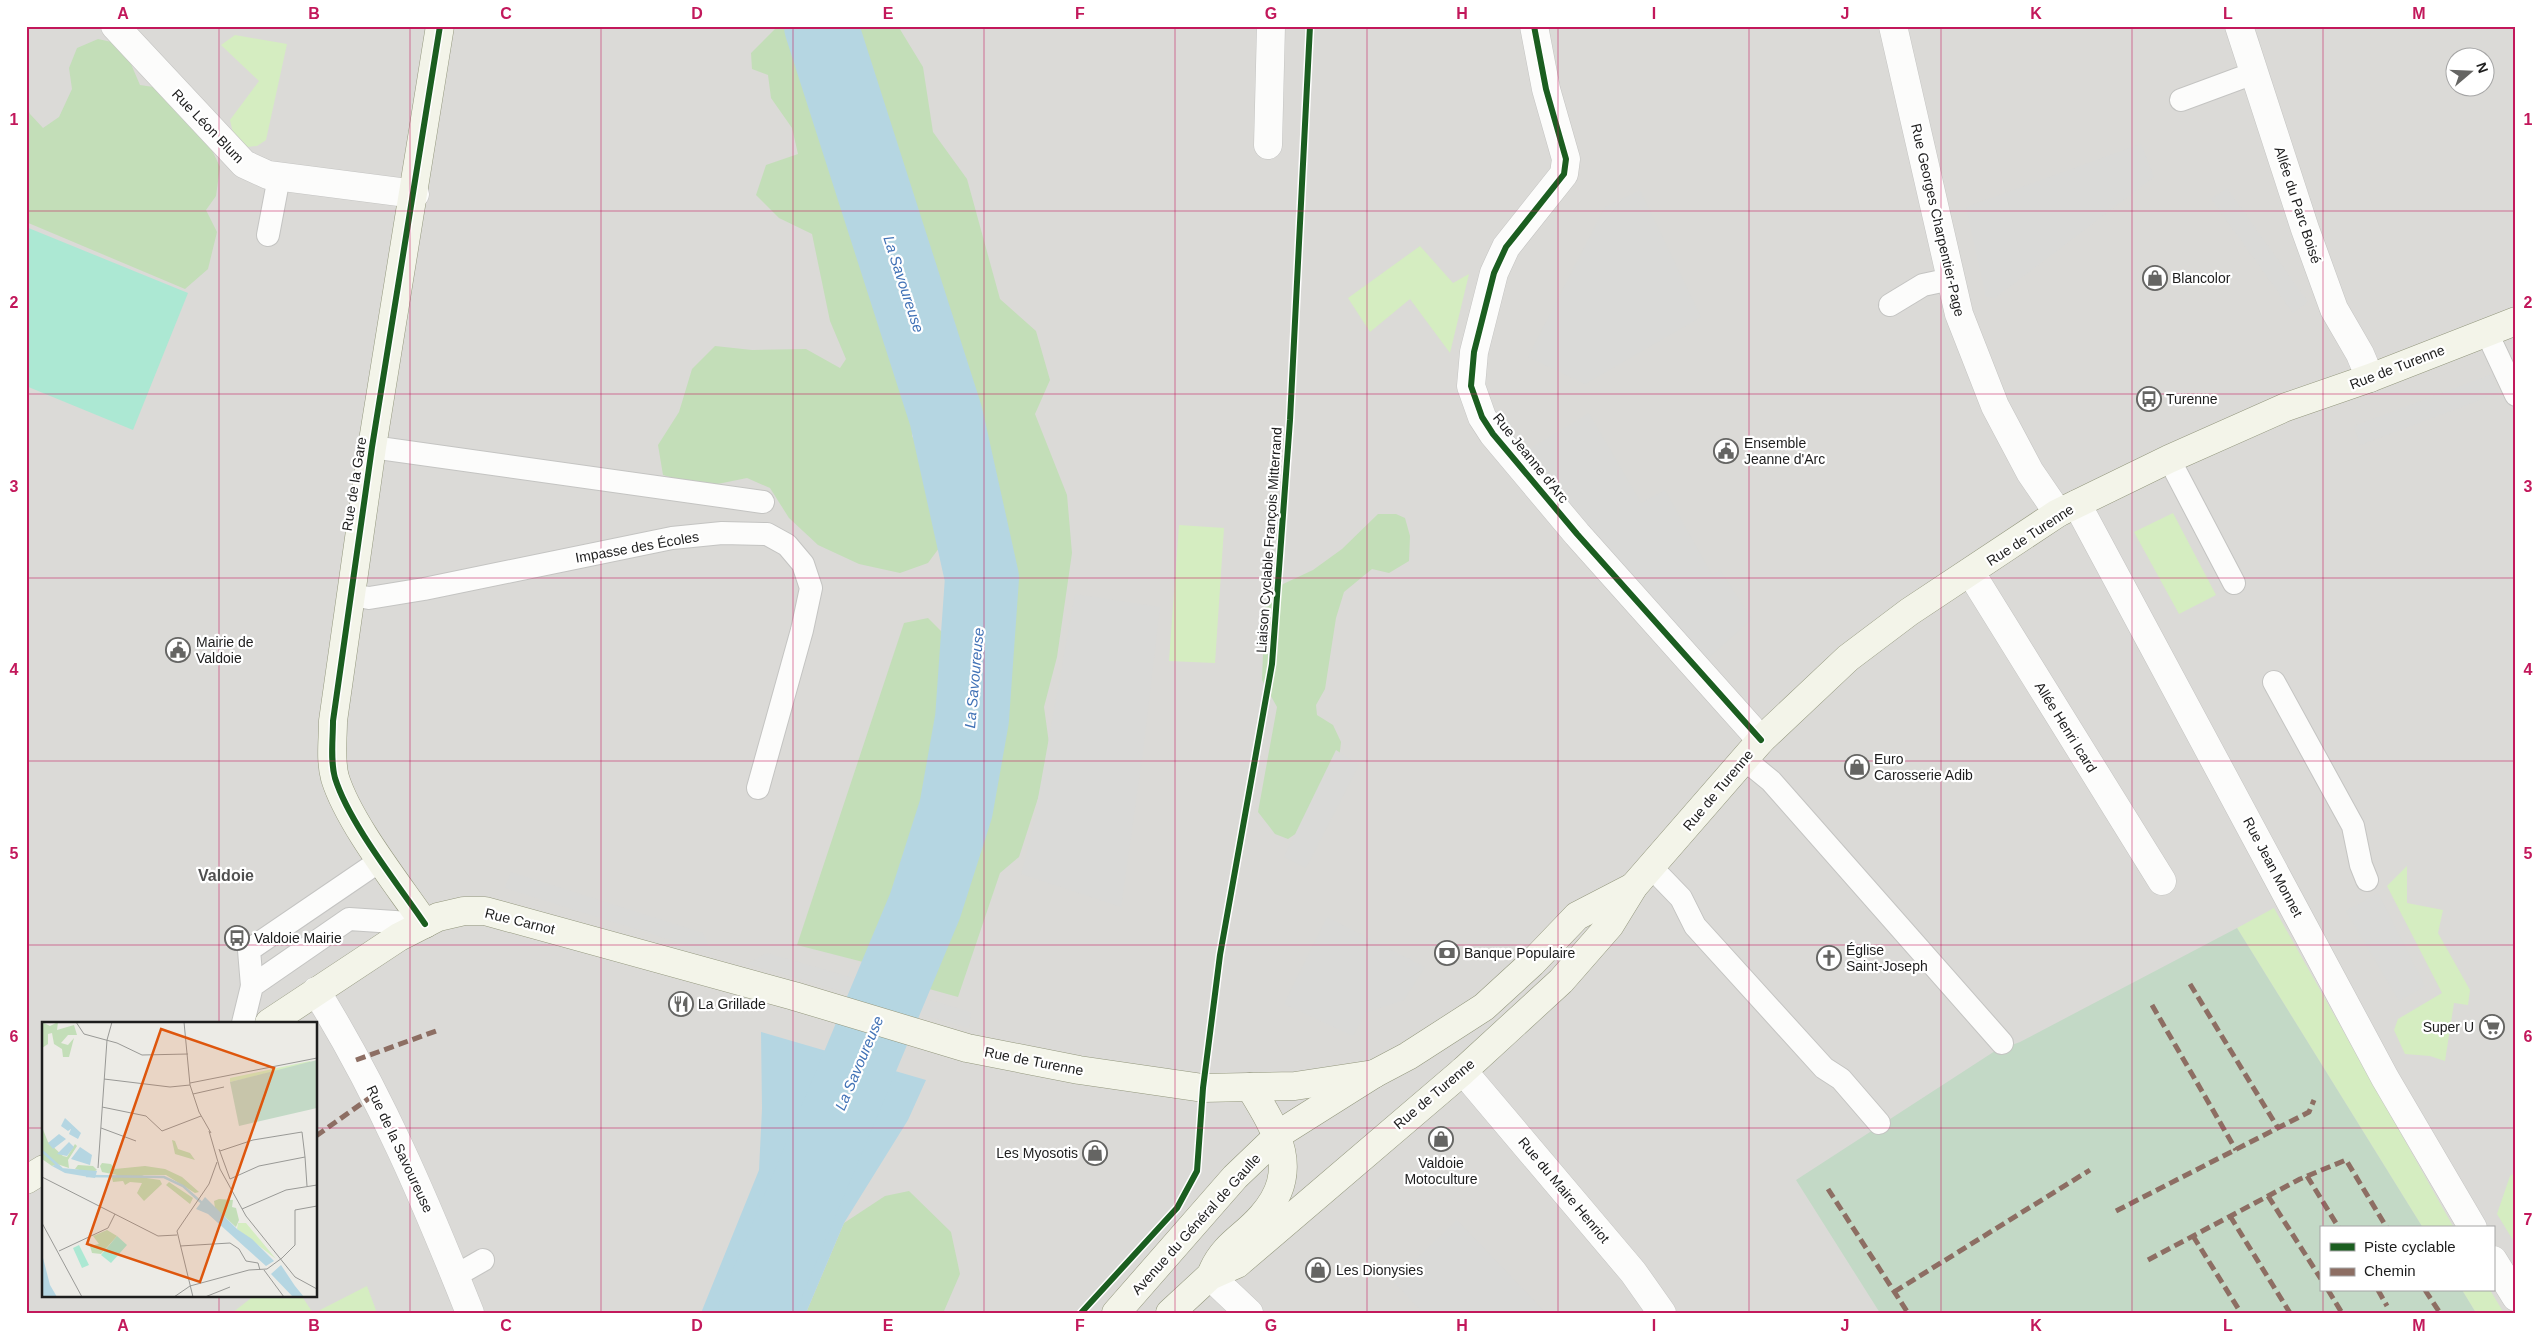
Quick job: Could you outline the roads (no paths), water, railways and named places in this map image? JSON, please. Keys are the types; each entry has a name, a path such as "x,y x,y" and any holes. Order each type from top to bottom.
{"main road":[{"name":"Rue de la Gare","path":"425,924 350,811 335,779 332,763 333,721 372,447 415,194 440,26"},
{"name":"Rue de Turenne","path":"1210,1276 1237,1264 1463,1071 1562,981 1610,924 1643,877 1753,750 1795,706 1848,658 1909,612 2067,509 2169,459 2286,407 2370,378 2516,321"},
{"name":"Rue de Turenne","path":"967,1048 1080,1070 1203,1088 1295,1086 1374,1074 1408,1056 1484,1007 1532,963 1577,916 1643,877"},
{"name":"Rue Carnot","path":"270,1022 398,937 438,916 464,911 494,913 794,996 967,1048"},
{"name":"Avenue du Général de Gaulle","path":"1116,1313 1235,1177 1277,1136 1374,1074"},
{"path":"1170,1313 1210,1276 1221,1253 1262,1216 1280,1186 1284,1173 1274,1125 1250,1087"},
{"path":"26,1180 42,1170"}],"street":[{"name":"Rue Léon Blum","path":"114,26 244,164 268,176 415,194"},
{"path":"1268,145 1271,26"},
{"name":"Rue Jeanne d'Arc","path":"1534,26 1546,89 1566,159 1564,174 1506,247 1494,273 1474,352 1471,386 1482,417 1493,434 1753,750"},
{"name":"Rue Georges Charpentier-Page","path":"1894,26 1959,314 1995,406 2030,472 2067,509"},
{"name":"Allée du Parc Boisé","path":"2238,26 2304,229 2334,309 2360,354 2370,378"},
{"name":"Rue Jean Monnet","path":"2067,509 2302,920 2385,1078 2472,1226"},
{"name":"Allée Henri Icard","path":"1971,573 2162,881"},
{"name":"Rue de la Savoureuse","path":"316,991 385,1113 432,1218 470,1313"},
{"name":"Rue du Maire Henriot","path":"1463,1071 1634,1272 1662,1313"},
{"path":"2494,1262 2516,1297"},
{"path":"1210,1276 1249,1313"}],"lane":[{"path":"2181,100 2254,73"},
{"path":"268,236 279,177"},
{"path":"1890,305 1923,285 1951,279"},
{"path":"2486,333 2516,395"},
{"path":"372,447 764,502"},
{"path":"2169,459 2234,583"},
{"name":"Impasse des Écoles","path":"352,595 368,598 424,589 672,538 722,533 767,534 787,545 803,564 811,588 802,630 758,788"},
{"path":"2274,682 2353,826 2361,856 2361,865 2367,880"},
{"path":"1753,750 1771,781 2002,1043"},
{"path":"243,1022 252,986 249,950 381,860"},
{"path":"1643,877 1681,898 1695,926 1824,1068 1841,1079 1879,1123"},
{"path":"252,986 349,920 425,924"},
{"path":"455,1276 484,1260"}],"water":[{"path":"787,26 844,26 847,34 839,70 811,32"},
{"path":"761,1032 926,1080 908,1120 844,1223 806,1313 701,1313 759,1170 762,1109"}],"waterway":[{"name":"La Savoureuse","path":"755,1313 925,906 956,809 972,719 982,578 946,416 821,26"}],"place":[{"name":"Blancolor","path":"2155,278"},
{"name":"Turenne","path":"2149,399"},
{"name":"Ensemble Jeanne d'Arc","path":"1726,451"},
{"name":"Mairie de Valdoie","path":"178,650"},
{"name":"Euro Carosserie Adib","path":"1857,767"},
{"name":"Valdoie Mairie","path":"237,938"},
{"name":"Banque Populaire","path":"1447,953"},
{"name":"Église Saint-Joseph","path":"1829,958"},
{"name":"La Grillade","path":"681,1004"},
{"name":"Super U","path":"2492,1027"},
{"name":"Valdoie Motoculture","path":"1441,1139"},
{"name":"Les Myosotis","path":"1095,1153"},
{"name":"Les Dionysies","path":"1318,1270"}],"district":[{"name":"Valdoie","path":"226,875"}]}
